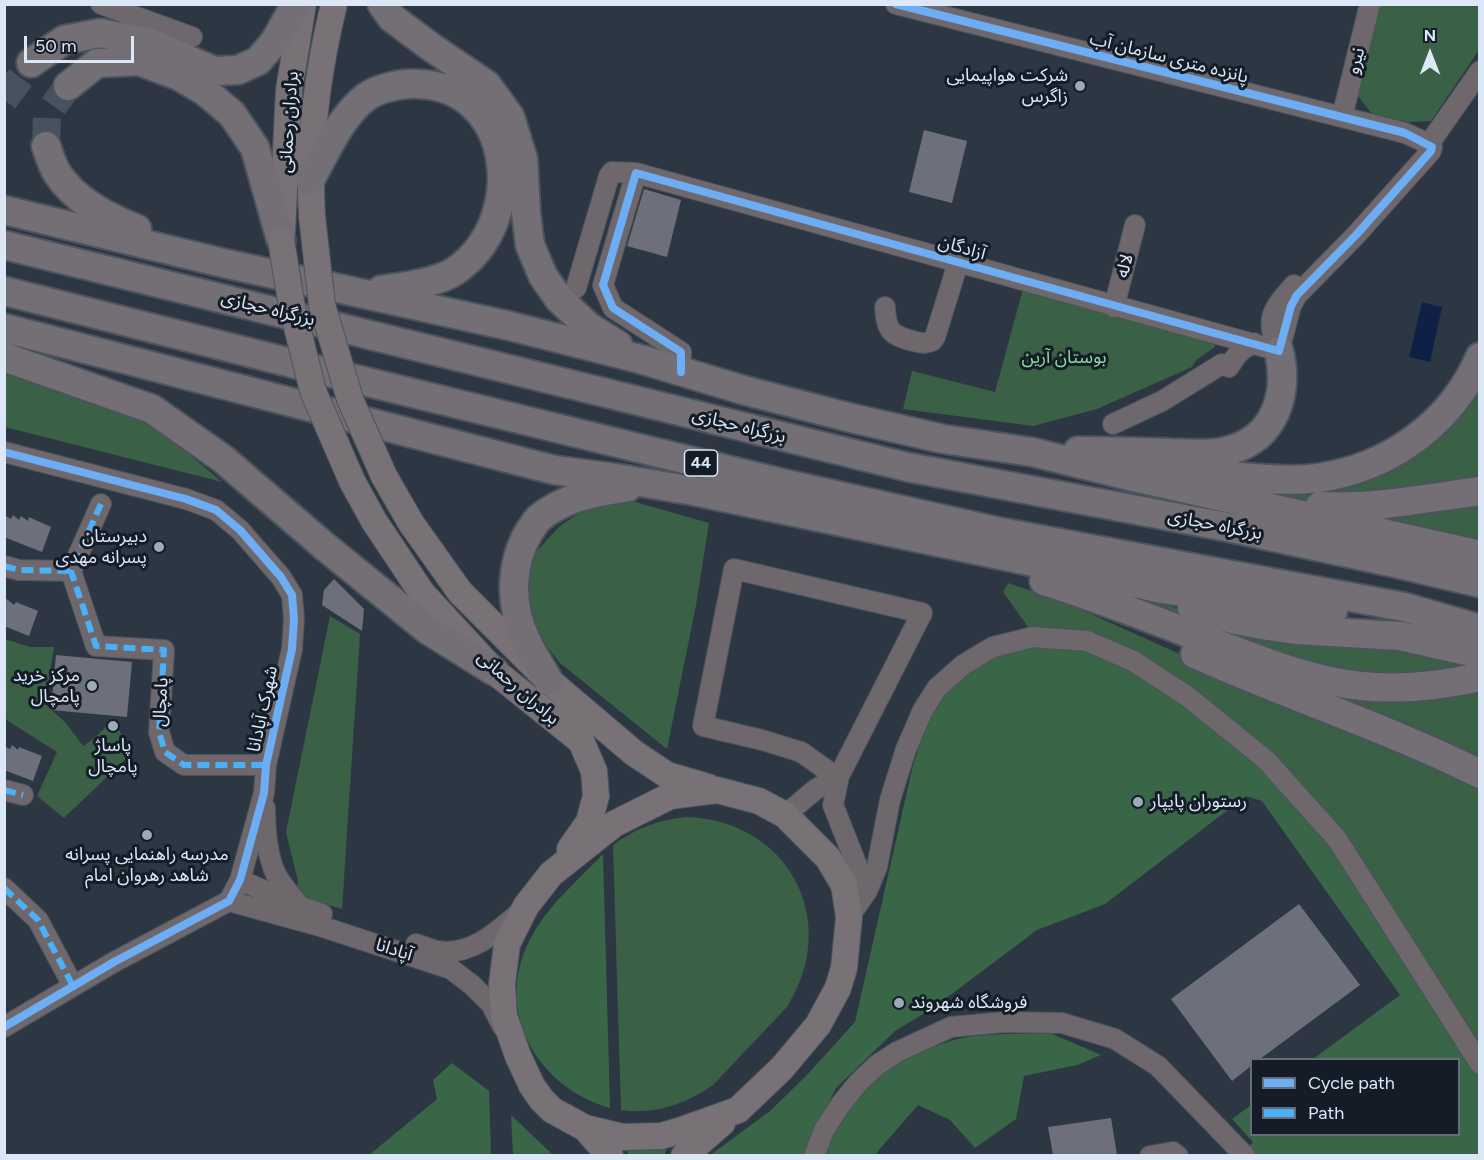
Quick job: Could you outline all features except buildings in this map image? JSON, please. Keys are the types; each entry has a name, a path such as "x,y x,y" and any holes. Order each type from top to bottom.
{"highway":[{"path":"31,63 64,40 100,33 148,42 214,71 238,70 258,61 275,41 296,4"},
{"path":"382,4 392,18 487,85 505,109 510,117 523,159 530,245 543,276 559,299 589,327 640,359"},
{"path":"68,86 97,63 139,61 179,76 206,92 232,114 255,148 281,240"},
{"path":"310,180 342,123 366,96 402,83 435,84 470,100 492,128 501,156 502,186 498,214 489,234 474,254 454,272 422,283 365,293"},
{"path":"46,146 56,172 77,196 114,220 223,263"},
{"path":"4,210 223,263 510,326 640,359 847,417 943,439 1032,452 1479,555"},
{"name":"بزرگراه حجازی","path":"4,245 906,467 1227,527 1479,583"},
{"name":"44","path":"4,291 782,483 1401,621 1473,627"},
{"path":"510,326 732,425"},
{"path":"4,328 554,470 616,477 694,491 1105,578 1196,594 1401,621 1479,654"},
{"path":"1032,452 1213,454 1245,445 1268,424 1277,409 1282,393 1283,381 1266,347"},
{"path":"4,357 152,409 223,459 323,545 428,630 494,671"},
{"path":"1078,451 1152,466 1234,476 1279,479 1316,478 1348,471 1391,455 1415,440 1435,423 1464,386 1479,357"},
{"path":"351,378 453,425 616,477"},
{"path":"549,680 525,639 516,609 514,590 515,567 521,545 537,520 566,501 596,492 630,486 694,491"},
{"path":"1238,500 1344,507 1383,505 1479,491"},
{"path":"863,526 1077,592 1297,672 1360,686 1402,688 1447,684 1479,677"},
{"path":"1021,574 1246,677 1426,749 1479,774"}],"main road":[{"name":"برادران رحمانی","path":"303,4 289,90 281,240 292,307 313,391 352,481 374,521 422,593 494,671 581,741 594,771 596,796 589,822 551,874"},
{"name":"برادران رحمانی","path":"334,4 323,48 315,105 310,180 322,305 350,399 384,476 411,523 460,592 549,680 634,753 667,775 759,801 785,815 828,858 844,885 849,917 844,968 838,988 823,1016 782,1068 738,1110"},
{"path":"717,790 670,796 637,812 614,824 551,874 526,906 507,944 502,984 504,1016 518,1056 532,1086 542,1100 552,1110 585,1128 622,1137 661,1136 738,1110"},
{"path":"684,1155 738,1110"},
{"path":"585,1128 610,1155"}],"street":[{"path":"101,4 192,37"},
{"name":"پانزده متری سازمان آب","path":"896,4 1342,117 1405,134 1428,145"},
{"name":"نیرو","path":"1342,117 1370,4"},
{"path":"1113,423 1162,402 1222,364 1229,367 1242,348 1266,347 1297,295 1356,235 1431,151 1428,145 1479,71"},
{"path":"576,288 609,176 612,172 617,171 636,173 603,285 614,308 681,352 681,372"},
{"name":"آزادگان","path":"636,173 1114,307 1266,347"},
{"name":"لاله","path":"1114,307 1135,225"},
{"path":"885,307 889,329 898,337 925,344 932,341 958,263"},
{"name":"شهرک آپادانا","path":"4,452 186,499 216,510 240,530 281,577 292,596 294,619 292,649 266,765 264,794 240,880 229,901"},
{"path":"4,566 19,570 71,571 101,504"},
{"path":"785,815 828,782 831,773 801,752 703,726 734,569 922,613 839,776 833,805"},
{"name":"پامچال","path":"71,571 96,646 164,650 159,732 165,752 184,765 266,765"},
{"path":"849,917 867,891 878,867 890,800 906,749 922,710 937,688 963,665 993,648 1033,637 1087,641 1133,661 1186,696 1266,760 1337,838 1479,1064"},
{"path":"816,789 827,791 831,796 867,891"},
{"path":"264,794 265,821 274,870 286,891 301,907"},
{"name":"آپادانا","path":"240,880 301,907 438,951 468,948 482,942 496,933 526,906"},
{"path":"4,888 38,920 73,986"},
{"path":"4,1027 73,986 229,901"},
{"name":"آپادانا","path":"229,901 323,927 451,969 472,984 491,1004 518,1056"},
{"path":"814,1155 824,1130 841,1104 877,1065 897,1052 951,1027 1005,1022 1062,1023 1115,1039 1158,1066 1241,1153"},
{"path":"1150,1155 1173,1152 1178,1155"}],"green space":[{"path":"1379,5 1479,5 1479,50 1431,121 1407,122 1372,114 1358,96"},
{"name":"بوستان آرین","path":"1023,289 1214,337 1215,347 1196,360 1192,367 1097,409 1033,426 903,409 912,371 995,392"},
{"path":"4,371 127,410 170,438 222,482 5,427"},
{"path":"1479,373 1479,484 1347,500 1303,499 1241,491 1345,480"},
{"path":"628,500 709,523 696,605 667,749 560,663 540,638 529,610 529,582 533,555 560,526 581,512"},
{"path":"1479,501 1479,552 1345,513"},
{"path":"1069,575 1200,615 1358,637 1479,668 1428,678 1331,673"},
{"path":"1008,583 1064,602 1211,668 1479,782 1479,1051 1344,839 1031,631 1003,592"},
{"path":"330,616 360,634 342,909 296,895 298,881 286,832"},
{"path":"5,639 30,647 54,647 45,704 66,723 83,746 106,727 119,729 129,756 64,818 37,796 57,752 5,719"},
{"path":"1033,646 1085,650 1125,663 1200,712 1262,767 1333,846 1479,1071 1479,1155 1254,1156 1247,1149 1253,1142 1232,1119 1250,1106 1250,1136 1460,1136 1460,1058 1314,1058 1400,995 1262,801 1246,796 1105,904 1037,930 933,1008 895,1031 836,1088 803,1155 709,1156 770,1111 806,1076 855,1022 913,765 933,703 970,671 1001,654"},
{"path":"1269,671 1479,685 1479,766"},
{"path":"686,817 722,822 753,836 777,855 795,880 806,909 809,941 803,974 787,1007 713,1085 692,1098 670,1106 646,1111 621,1110 613,845 648,826"},
{"path":"603,854 610,1108 583,1097 560,1082 541,1062 527,1040 519,1015 517,988 521,961 540,923 565,892"},
{"path":"1050,1033 1101,1055 1077,1065 1024,1076 1016,1119 975,1148 950,1120 918,1105 876,1155 822,1156 831,1134 857,1097 891,1068 911,1057 932,1047 964,1038 1001,1034"},
{"path":"452,1063 489,1091 491,1155 369,1155 437,1099 433,1080"},
{"path":"511,1115 552,1154 555,1155 513,1155"},
{"path":"669,1145 664,1155 629,1155 625,1148 650,1150"}],"water":[{"path":"1422,302 1442,307 1430,362 1409,357"}],"tunnel":[{"path":"4,100 31,63"},
{"path":"46,146 47,115 68,86"}],"marked path":[{"path":"101,504 71,571 96,646 164,650 159,732 165,752 184,765 266,765"},
{"path":"4,566 19,570 71,571"},
{"path":"4,790 23,795"},
{"path":"4,888 38,920 73,986"}],"cycle path":[{"path":"681,372 681,352 613,308 603,285 636,173 1279,351 1291,306 1297,295 1356,235 1431,151 1432,147 1405,133 896,4"},
{"path":"4,452 186,499 216,510 240,530 281,577 292,595 294,619 292,649 266,765 264,793 240,880 229,901 114,962 4,1027"}],"place":[{"name":"شرکت هواپیمایی زاگرس","path":"1080,86"},
{"name":"دبیرستان پسرانه مهدی","path":"159,547"},
{"name":"مرکز خرید پامچال","path":"92,686"},
{"name":"پاساژ پامچال","path":"113,726"},
{"name":"رستوران پایپار","path":"1138,802"},
{"name":"مدرسه راهنمایی پسرانه شاهد رهروان امام","path":"147,835"},
{"name":"فروشگاه شهروند","path":"899,1003"}]}
